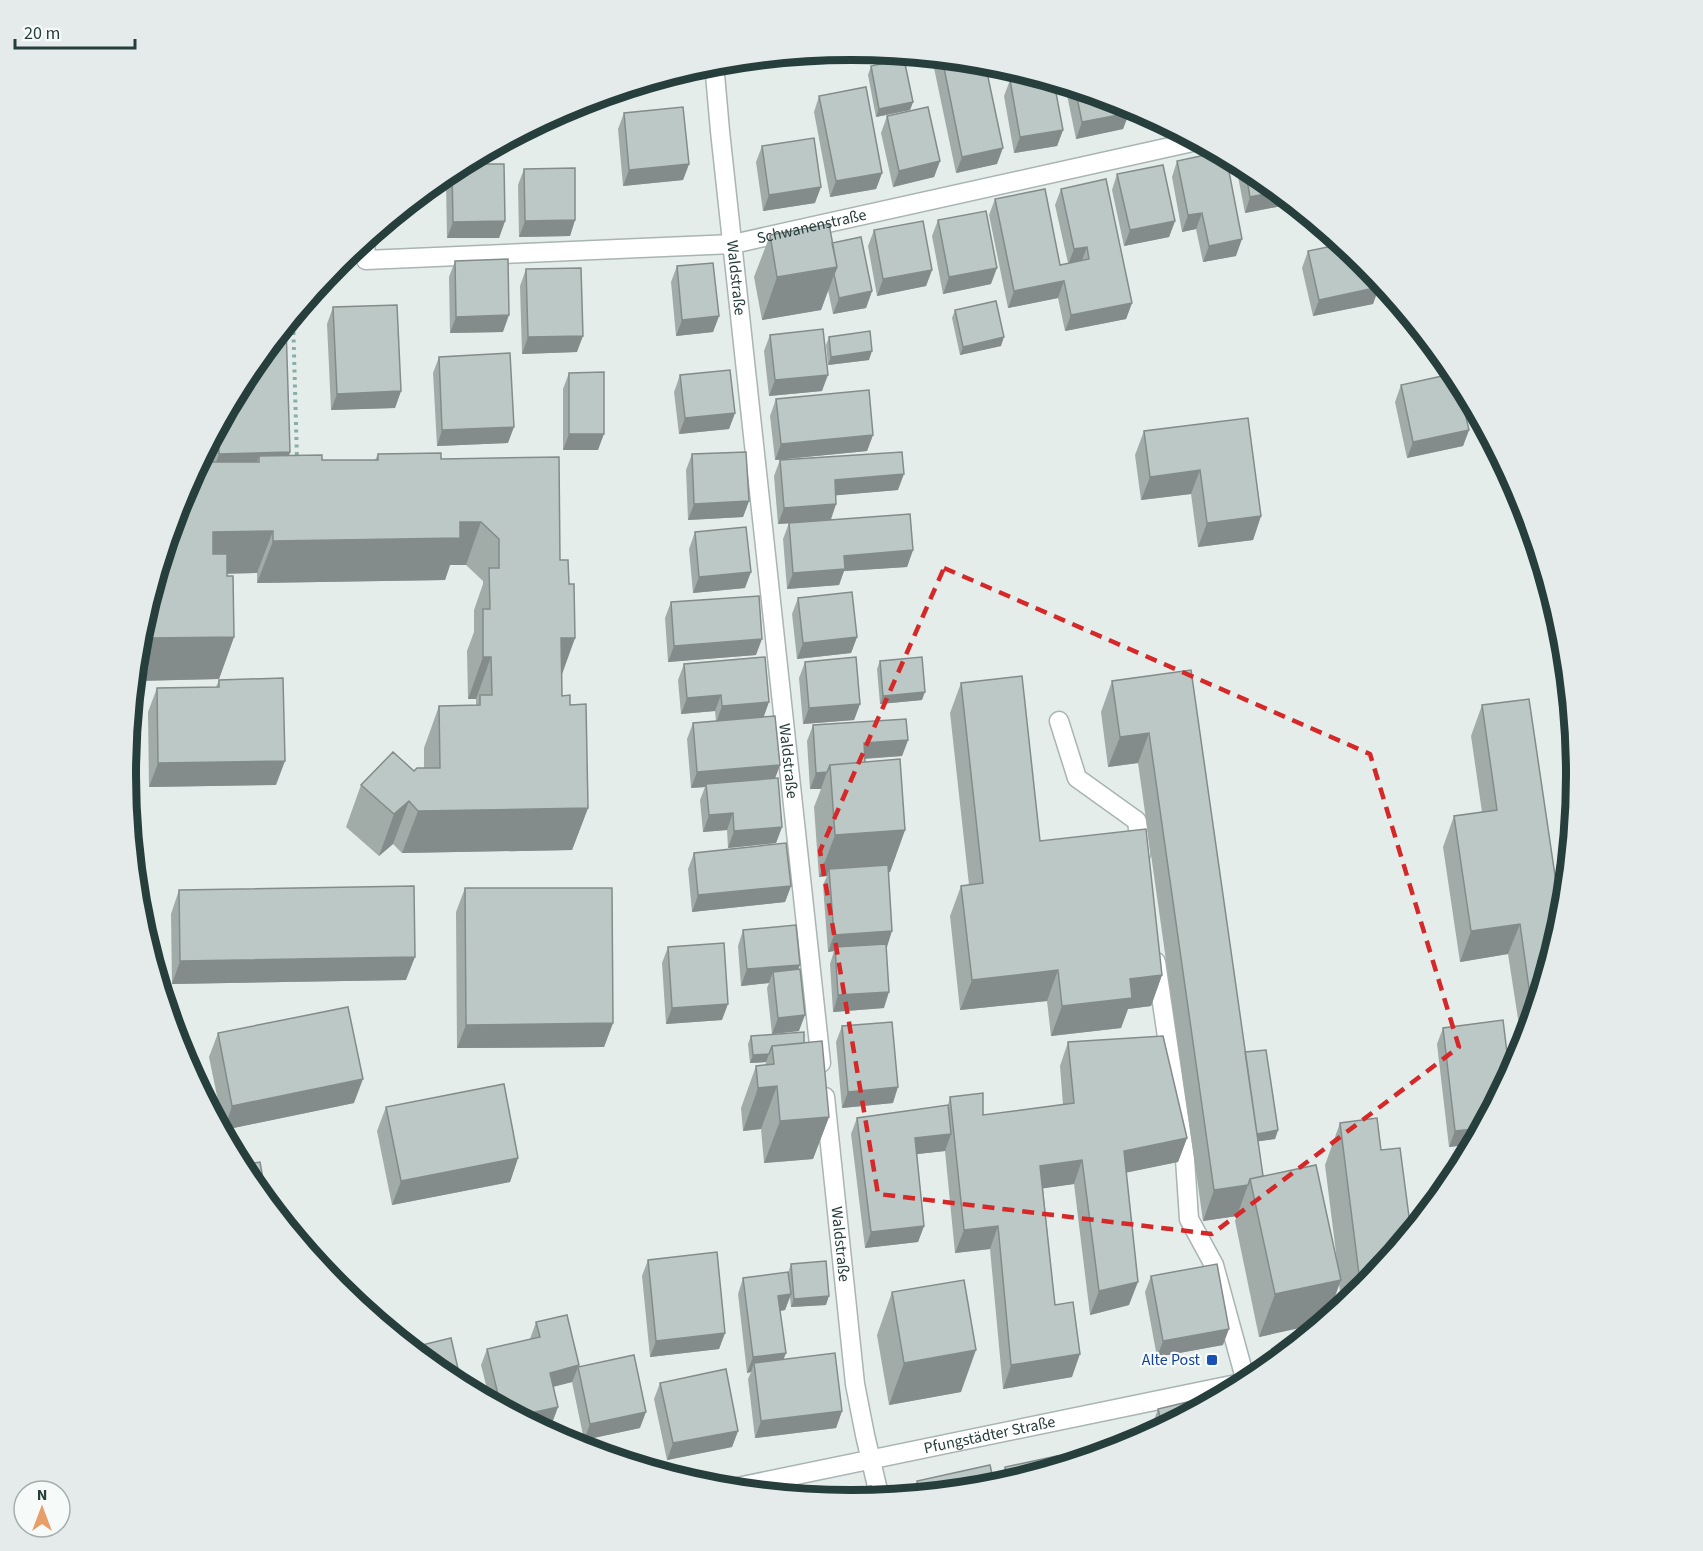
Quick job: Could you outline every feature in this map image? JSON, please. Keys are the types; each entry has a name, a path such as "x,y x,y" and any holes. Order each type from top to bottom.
{"street":[{"name":"Waldstraße","path":"715,73 855,1384 878,1490"},
{"name":"Schwanenstraße","path":"366,252 366,260 733,244 1186,144"},
{"path":"1059,721 1077,778 1137,821 1143,867"},
{"path":"1154,947 1185,1159 1189,1219 1214,1265 1246,1372"},
{"name":"Pfungstädter Straße","path":"752,1484 1221,1388"}],"path":[{"path":"293,329 297,460"}],"highlighted area":[{"path":"944,568 1370,754 1459,1047 1212,1234 878,1194 820,851"}],"building":[{"path":"891,62 905,63 913,102 879,109 871,66"},
{"path":"944,66 987,73 1003,148 962,157"},
{"path":"1015,79 1055,90 1063,130 1020,137 1010,80"},
{"path":"866,87 882,173 836,181 819,96"},
{"path":"1077,97 1125,114 1082,122"},
{"path":"683,107 689,164 629,170 624,113"},
{"path":"928,107 940,161 899,171 887,116"},
{"path":"814,138 821,187 769,195 762,146"},
{"path":"1207,155 1228,168 1242,239 1209,246 1202,213 1188,215 1177,161"},
{"path":"481,164 504,164 505,221 453,222 452,182"},
{"path":"1163,165 1175,221 1130,230 1117,174"},
{"path":"575,168 575,220 525,221 524,169"},
{"path":"1106,179 1132,303 1071,315 1064,281 1014,291 995,199 1045,189 1060,265 1089,259 1087,247 1074,249 1061,189"},
{"path":"1247,180 1267,194 1250,197"},
{"path":"986,211 997,268 949,277 938,220"},
{"path":"923,221 932,270 883,279 874,230"},
{"path":"829,224 837,267 777,277 770,235"},
{"path":"861,237 872,291 839,298 834,274 837,267 832,243"},
{"path":"1332,246 1374,288 1319,300 1308,251"},
{"path":"508,259 509,315 456,317 455,261"},
{"path":"713,263 719,316 682,320 677,266"},
{"path":"581,268 583,336 528,337 526,269"},
{"path":"996,301 1004,337 963,347 955,310"},
{"path":"397,305 401,391 337,394 333,307"},
{"path":"823,329 828,375 775,380 770,335"},
{"path":"870,331 872,351 831,357 829,337"},
{"path":"286,337 290,452 219,454 219,443 232,418"},
{"path":"510,353 514,427 442,430 439,357"},
{"path":"730,370 735,413 685,418 680,375"},
{"path":"604,372 604,434 569,434 569,373"},
{"path":"1444,376 1464,406 1469,430 1413,442 1401,385"},
{"path":"869,390 873,435 781,444 776,399"},
{"path":"1248,418 1261,516 1207,523 1200,470 1150,477 1144,431"},
{"path":"746,452 749,501 694,504 692,454"},
{"path":"902,452 904,474 835,480 836,504 784,508 780,460"},
{"path":"441,453 441,459 559,457 560,560 568,560 569,584 574,584 575,638 561,638 562,696 570,695 570,705 586,704 588,808 418,811 409,801 394,814 361,785 393,752 414,771 417,768 440,768 439,706 480,705 480,695 492,695 491,657 483,657 483,609 490,609 489,568 499,568 499,539 481,522 460,522 460,538 273,541 273,531 213,532 213,554 227,554 227,576 233,576 234,637 150,638 160,590 174,546 190,502 209,462 259,462 259,456 322,455 322,460 378,460 378,454"},
{"path":"910,514 913,550 844,556 845,569 793,573 789,523"},
{"path":"746,527 751,572 699,577 695,532"},
{"path":"852,592 857,637 803,643 798,598"},
{"path":"759,596 762,639 674,646 671,602"},
{"path":"765,657 769,702 722,706 721,695 687,698 684,664"},
{"path":"856,657 860,704 809,708 805,662"},
{"path":"922,657 925,692 883,696 880,661"},
{"path":"1191,670 1263,1176 1250,1179 1248,1185 1214,1190 1149,733 1120,737 1112,681"},
{"path":"1022,676 1040,841 1146,829 1162,975 1130,979 1132,998 1062,1006 1058,970 972,980 961,886 983,883 961,683"},
{"path":"283,678 285,761 158,763 157,688 219,687 219,680"},
{"path":"1529,699 1557,891 1543,961 1531,1000 1520,924 1471,931 1454,816 1497,810 1482,705"},
{"path":"775,716 780,765 697,772 693,723"},
{"path":"906,719 908,740 864,743 865,762 830,765 827,772 816,773 813,725"},
{"path":"900,759 905,830 835,835 830,765"},
{"path":"778,778 782,827 734,831 733,813 709,815 706,784"},
{"path":"786,843 791,886 698,895 694,853"},
{"path":"888,865 892,931 834,935 829,869"},
{"path":"414,886 415,957 180,961 179,890"},
{"path":"465,888 612,888 613,1023 466,1025"},
{"path":"796,925 800,965 747,969 743,930"},
{"path":"724,943 728,1004 672,1008 668,947"},
{"path":"886,944 889,992 838,995 835,947"},
{"path":"800,969 805,1015 778,1018 773,972"},
{"path":"348,1007 363,1079 232,1106 218,1033"},
{"path":"1503,1020 1508,1060 1473,1129 1455,1131 1443,1028"},
{"path":"892,1022 898,1087 848,1092 842,1026"},
{"path":"804,1032 804,1043 772,1046 769,1054 753,1055 751,1036"},
{"path":"1163,1036 1187,1138 1124,1151 1138,1282 1099,1291 1082,1160 1040,1166 1055,1305 1073,1302 1080,1354 1011,1365 998,1226 964,1230 950,1097 983,1093 983,1115 1074,1103 1068,1042"},
{"path":"822,1041 829,1117 780,1121 777,1086 758,1088 756,1066 774,1064 772,1046"},
{"path":"1266,1050 1278,1130 1257,1134 1245,1052"},
{"path":"504,1084 518,1158 401,1181 386,1107"},
{"path":"948,1105 951,1134 915,1138 924,1226 871,1232 857,1118"},
{"path":"1377,1118 1381,1150 1400,1148 1410,1222 1365,1273 1359,1274 1340,1123"},
{"path":"260,1162 264,1182 257,1173 251,1163"},
{"path":"1316,1165 1341,1280 1275,1294 1250,1179"},
{"path":"717,1252 725,1333 656,1341 648,1260"},
{"path":"826,1261 829,1296 794,1299 791,1264"},
{"path":"1217,1264 1229,1329 1163,1341 1151,1276"},
{"path":"788,1272 791,1294 778,1296 786,1353 753,1357 743,1278"},
{"path":"964,1280 976,1350 904,1363 892,1292"},
{"path":"567,1315 579,1365 550,1373 558,1407 528,1413 499,1398 487,1349 540,1337 536,1322"},
{"path":"451,1338 459,1373 423,1348 422,1345"},
{"path":"835,1353 842,1411 761,1421 754,1363"},
{"path":"634,1355 646,1412 590,1424 578,1367"},
{"path":"726,1369 738,1431 673,1443 660,1383"},
{"path":"1203,1398 1161,1420 1158,1409"},
{"path":"1105,1444 1079,1454 1078,1450"},
{"path":"1057,1456 1058,1460 1007,1474 1005,1467"},
{"path":"990,1465 993,1477 918,1487 917,1481"},
{"path":"871,1486 872,1490 852,1491 848,1491"}],"place":[{"name":"Alte Post","path":"1212,1360"}]}
